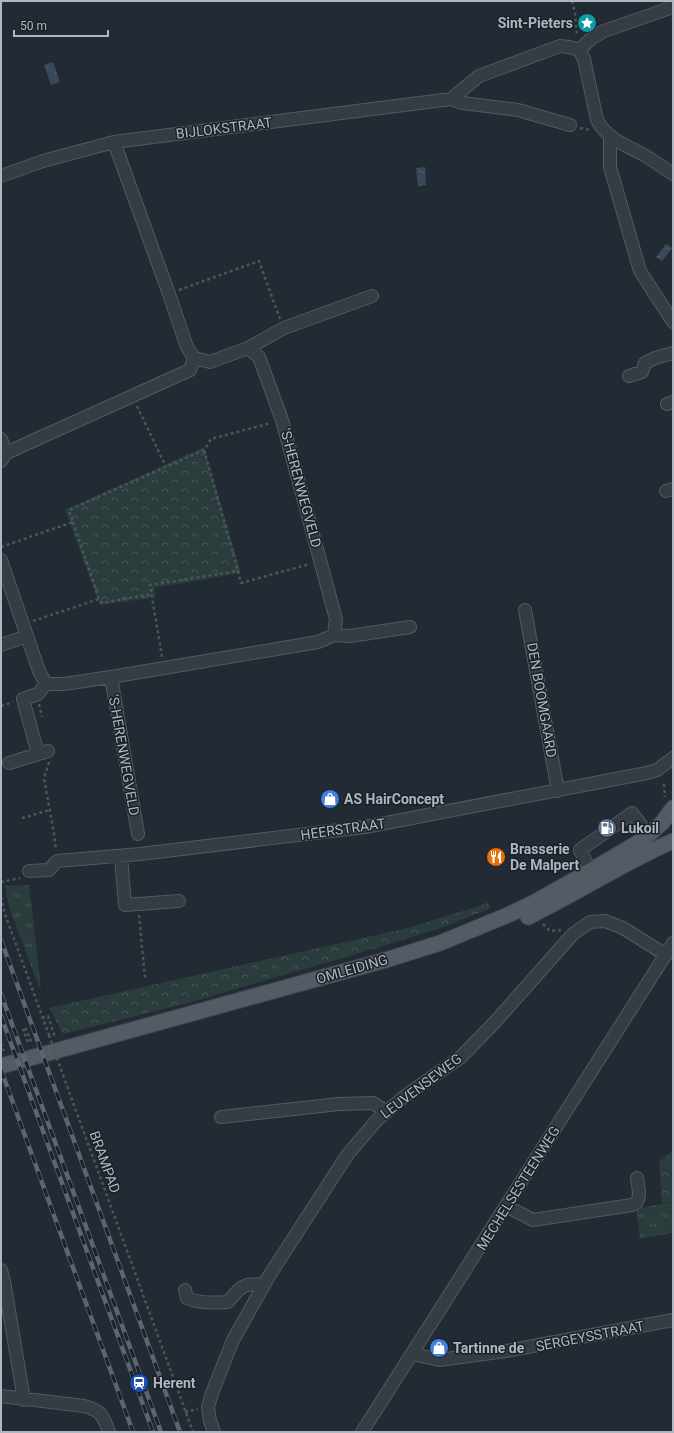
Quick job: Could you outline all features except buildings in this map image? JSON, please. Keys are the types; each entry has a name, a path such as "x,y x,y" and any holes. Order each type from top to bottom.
{"main road":[{"name":"OMLEIDING","path":"645,846 662,823 669,803"},
{"name":"OMLEIDING","path":"1,1076 409,964 514,924 532,915 593,876 645,846 673,841"},
{"name":"OMLEIDING","path":"1,1066 389,959 440,943 508,915 593,876"}],"street":[{"path":"578,50 592,38 604,31 673,7"},
{"path":"451,99 479,76 560,46 578,50 584,59 597,120 602,129 610,137 646,156 673,174"},
{"name":"BIJLOKSTRAAT","path":"1,176 43,161 114,142 451,99 463,103 518,110 570,126"},
{"path":"610,137 610,168 640,271 673,322"},
{"path":"114,142 187,347 194,358 210,362 248,348 284,328 372,296"},
{"name":"'S-HERENWEGVELD","path":"248,348 259,357 282,420 336,619 334,635"},
{"path":"629,376 642,372 645,363 655,358 673,353"},
{"path":"1,439 4,457 190,370 194,358"},
{"path":"1,560 5,586 23,624 39,671 46,684 38,694 23,699 43,753 9,763"},
{"name":"DEN BOOMGAARD","path":"525,610 558,791"},
{"name":"'S-HERENWEGVELD","path":"46,684 64,684 111,677 318,642 334,635 350,636 410,627"},
{"path":"1,645 27,636"},
{"name":"'S-HERENWEGVELD","path":"111,677 138,834"},
{"name":"HEERSTRAAT","path":"29,872 49,870 57,861 122,856 365,827 646,774 657,770 673,758"},
{"path":"593,876 580,850 632,813 641,825 645,846"},
{"path":"122,856 126,905 179,901"},
{"name":"LEUVENSEWEG","path":"214,1432 210,1421 208,1407 212,1392 233,1340 264,1285 348,1154 377,1120 405,1096 461,1057 495,1022 573,934 590,922 605,921 623,928 666,955"},
{"name":"MECHELSESTEENWEG","path":"362,1432 673,943"},
{"path":"221,1117 339,1104 373,1102 387,1112"},
{"path":"506,1206 533,1220 637,1204 639,1200 637,1178"},
{"path":"1,1270 24,1400"},
{"path":"185,1290 187,1298 192,1300 228,1302 239,1288 253,1284 264,1285"},
{"name":"SERGEYSSTRAAT","path":"413,1354 439,1360 506,1351 673,1320"},
{"path":"1,1396 24,1400 84,1406 94,1409 102,1414 109,1432"}],"path":[{"path":"572,1 575,13 578,50"},
{"path":"169,294 259,261 284,328"},
{"path":"132,396 166,467"},
{"path":"152,594 102,603 99,599 69,510 204,450 211,439 282,420"},
{"path":"204,450 241,583 320,562"},
{"path":"1,547 73,522"},
{"path":"164,667 150,586 238,571"},
{"path":"23,624 99,599"},
{"path":"38,694 43,722"},
{"path":"43,753 49,763 44,778 54,834 57,861"},
{"path":"664,784 669,803"},
{"path":"22,818 50,810"},
{"path":"1,882 19,879"},
{"name":"BRAMPAD","path":"1,897 5,914 42,1018 193,1432"},
{"path":"138,904 145,978"},
{"path":"532,915 550,931 581,928"},
{"path":"42,1018 48,1016 56,1038 50,1042"},
{"path":"28,1042 23,1030 26,1029 32,1044"},
{"path":"1,1043 4,1051"},
{"path":"29,1048 36,1046"}],"green space":[{"path":"204,447 241,573 154,588 156,597 100,605 65,510"},
{"path":"29,885 41,987 39,987 9,907 5,886"},
{"path":"488,903 491,908 444,927 380,947 184,1004 63,1034 49,1008 408,928"},
{"path":"673,1150 673,1202 662,1203 659,1162"},
{"path":"673,1202 673,1233 640,1239 636,1209"}],"water":[{"path":"53,62 60,82 51,85 44,65"},
{"path":"425,167 426,185 418,186 416,168"},
{"path":"666,244 672,248 662,261 656,257"}],"railway":[{"path":"1,940 180,1432"},
{"path":"1,994 161,1432"},
{"path":"1,1016 153,1432"},
{"path":"1,1070 133,1432"}],"place":[{"name":"Sint-Pieters","path":"587,23"},
{"name":"AS HairConcept","path":"330,799"},
{"name":"Lukoil","path":"607,828"},
{"name":"Brasserie De Malpert","path":"496,857"},
{"name":"Tartinne de","path":"439,1348"},
{"name":"Herent","path":"139,1383"}]}
